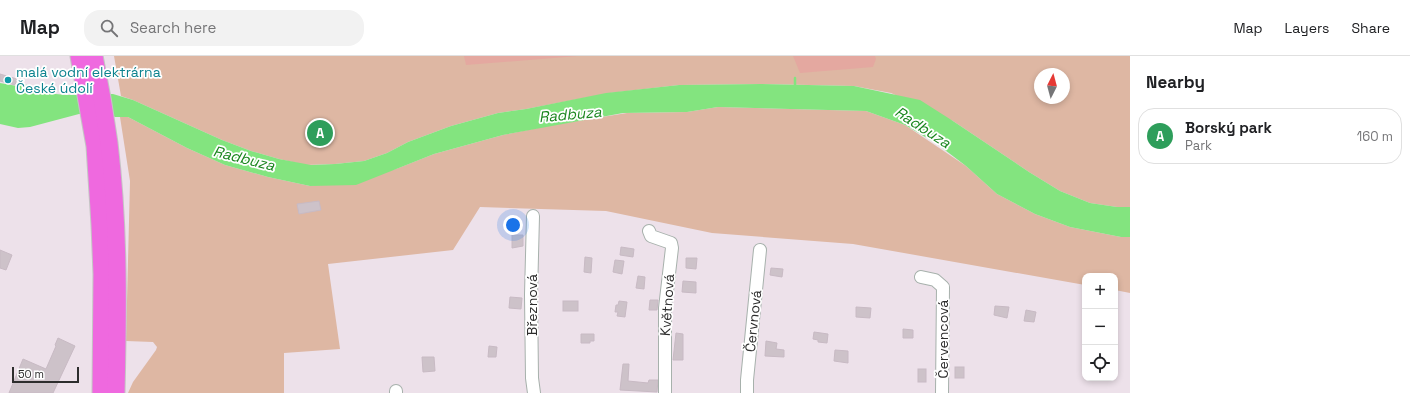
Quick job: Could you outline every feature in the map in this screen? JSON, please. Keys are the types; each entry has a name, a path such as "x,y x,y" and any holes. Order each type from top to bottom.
{"highway":[{"path":"79,56 95,146 102,274 101,393"},
{"path":"94,56 110,151 115,226 117,346 116,393"}],"street":[{"name":"Březnová","path":"533,216 531,295 532,378 534,393"},
{"name":"Květnová","path":"649,231 651,236 671,243 672,248 665,308 665,393"},
{"name":"Červnová","path":"747,393 760,250"},
{"name":"Červencová","path":"921,277 935,280 943,287 942,393"}],"shaded area":[{"path":"114,56 1130,56 1130,207 1117,207 1090,203 1060,191 953,121 891,93 854,86 764,84 679,85 610,93 498,113 451,126 408,142 387,153 364,161 306,165 251,151 222,140 121,96"},
{"path":"464,56 578,56 466,65"},
{"path":"793,56 875,56 876,59 873,67 800,73"},
{"path":"718,107 866,111 905,125 966,166 997,194 1035,214 1070,227 1121,237 1130,237 1130,293 1118,291 1118,273 1082,273 1082,284 853,244 712,233 606,211 480,207 453,250 328,264 340,349 284,353 284,393 128,393 133,382 157,347 153,342 126,341 130,181 120,117 128,117 187,148 225,165 268,177 310,186 396,169 434,154 503,135 552,125 627,113 687,112"}],"water":[{"name":"Radbuza","path":"18,82 27,85 35,92 66,95 113,94 133,100 222,140 251,151 279,159 311,165 364,161 387,153 408,142 451,126 498,113 606,93 679,85 760,84 854,86 920,100 1060,191 1090,203 1117,207 1130,207 1130,237 1121,237 1070,227 1035,214 997,194 966,166 937,144 905,125 866,111 718,107 687,112 623,113 503,135 434,154 356,185 310,186 268,177 225,165 187,148 128,117 115,117 101,114 79,114 30,127 18,128 0,124 0,83 17,86"}],"building":[{"name":"malá vodní elektrárna České údolí","path":"0,74 17,79 15,85 0,81"},
{"path":"319,201 321,210 299,214 297,204"},
{"path":"512,235 523,235 523,246 512,248"},
{"path":"621,247 634,249 633,257 620,255"},
{"path":"0,250 12,255 6,270 0,268"},
{"path":"585,257 592,258 591,273 584,272"},
{"path":"686,258 697,258 696,269 686,268"},
{"path":"615,260 624,261 622,274 613,272"},
{"path":"771,268 783,269 782,277 770,275"},
{"path":"638,276 645,277 644,289 636,288"},
{"path":"683,281 696,282 696,293 682,292"},
{"path":"510,297 522,298 521,309 509,308"},
{"path":"650,300 658,300 657,310 649,310"},
{"path":"563,301 578,301 578,311 563,311"},
{"path":"619,301 627,302 625,317 617,316 618,312 615,312 616,305 618,305"},
{"path":"995,306 1009,307 1007,318 994,315"},
{"path":"856,307 871,308 870,318 856,317"},
{"path":"1026,310 1036,312 1034,322 1024,321"},
{"path":"903,329 913,330 913,338 903,338"},
{"path":"814,332 828,334 827,343 818,342 818,340 813,339"},
{"path":"676,333 683,334 683,360 673,360"},
{"path":"581,334 594,334 594,341 590,341 590,343 581,343"},
{"path":"58,338 75,346 53,393 9,393 23,359 46,369"},
{"path":"766,341 777,343 776,349 784,350 784,357 765,356"},
{"path":"489,346 497,347 496,357 488,357"},
{"path":"835,350 848,351 848,363 834,361"},
{"path":"422,357 434,357 435,371 423,372"},
{"path":"623,364 629,364 628,381 648,383 649,380 658,380 657,392 620,390"},
{"path":"955,367 964,367 964,378 955,378"},
{"path":"918,369 926,369 926,382 918,382"}],"waterway":[{"path":"795,78 795,87"}],"place":[{"name":"malá vodní elektrárna České údolí","path":"8,80"},
{"name":"Borský park","path":"320,133"}]}
